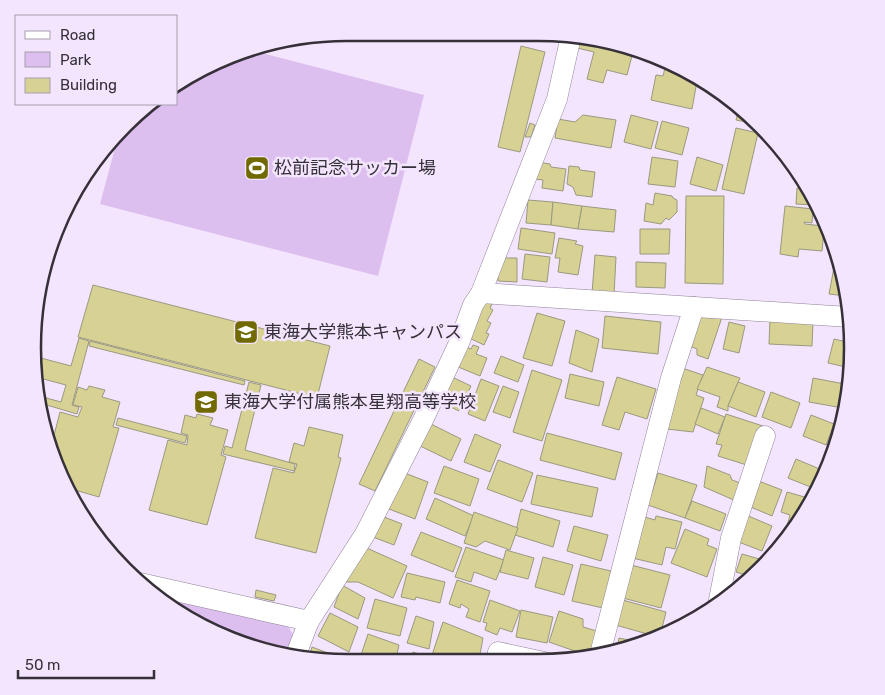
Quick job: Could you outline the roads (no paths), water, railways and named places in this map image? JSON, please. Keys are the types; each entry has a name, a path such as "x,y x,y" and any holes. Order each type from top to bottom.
{"street":[{"path":"298,649 308,621 361,543 423,420 481,293 558,99 570,43"},
{"path":"481,293 842,317"},
{"path":"602,647 671,378 694,307"},
{"path":"720,593 731,538 765,436"},
{"path":"157,587 308,621"}],"place":[{"name":"松前記念サッカー場","path":"257,168"},
{"name":"東海大学熊本キャンパス","path":"246,332"},
{"name":"東海大学付属熊本星翔高等学校","path":"206,402"}]}
